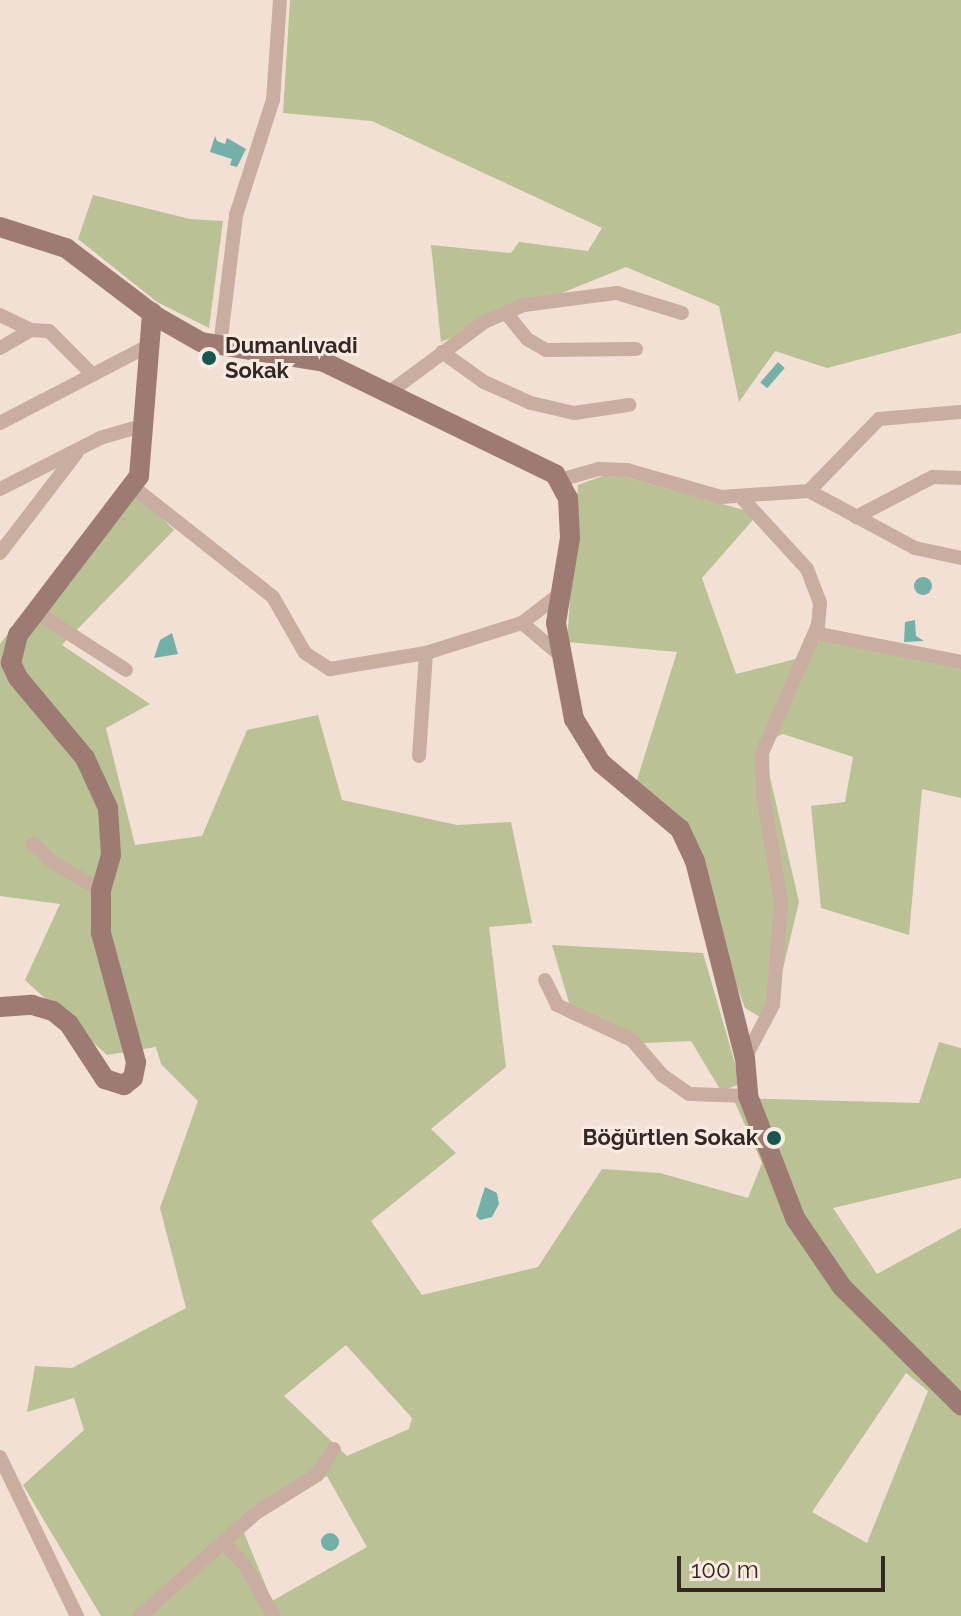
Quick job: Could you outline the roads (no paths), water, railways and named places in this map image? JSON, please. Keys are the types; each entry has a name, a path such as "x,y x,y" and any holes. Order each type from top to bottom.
{"street":[{"path":"220,346 236,215 273,100 280,0"},
{"path":"0,227 66,248 152,313 201,342 324,362 391,391 560,480 568,498 570,538 556,623 574,719 601,763 680,829 695,861 745,1058 748,1096 781,1192 812,1247 842,1287 961,1405"},
{"path":"391,391 442,352 524,305 617,293 682,313"},
{"path":"0,1007 32,1005 53,1011 69,1024 105,1079 130,1081 136,1062 101,933 101,890 111,855 108,808 85,758 18,678 11,663 12,647 139,476 152,313"},
{"path":"506,313 527,339 546,350 636,349"},
{"path":"0,315 31,330 49,331 93,375"},
{"path":"0,348 31,330"},
{"path":"0,423 148,346"},
{"path":"442,352 484,382 531,403 574,413 629,405"},
{"path":"809,491 879,419 961,412"},
{"path":"0,489 76,454 100,438 141,426"},
{"path":"0,553 76,454"},
{"path":"560,480 599,469 627,470 721,497 742,498 809,491 915,548 961,558"},
{"path":"856,517 933,477 961,478"},
{"path":"132,486 273,597 315,662 346,670 426,653 522,623 561,593"},
{"path":"742,498 811,574 820,603 815,633 762,753 763,795 781,902 780,934 773,1005 745,1058"},
{"path":"36,612 126,670"},
{"path":"522,623 560,655"},
{"path":"815,633 961,662"},
{"path":"419,756 426,653"},
{"path":"33,844 54,863 101,890"},
{"path":"545,980 557,1005 632,1040 662,1075 689,1094 748,1096"},
{"path":"140,1616 264,1506 317,1475 334,1449"},
{"path":"0,1457 77,1616"},
{"path":"223,1542 244,1564 274,1616"}],"water":[{"path":"215,136 217,141 225,144 227,138 246,149 237,167 230,165 232,159 210,152"},
{"path":"778,362 785,368 767,388 760,382"},
{"path":"919,577 927,577 932,586 930,593 919,595 914,590 914,582"},
{"path":"915,620 916,636 924,641 904,642 905,622"},
{"path":"172,633 178,654 154,658 160,640"},
{"path":"485,1187 497,1193 499,1204 492,1217 480,1220 476,1216"},
{"path":"330,1533 339,1542 330,1551 321,1542"}],"place":[{"name":"Dumanlıvadi Sokak","path":"209,358"},
{"name":"Böğürtlen Sokak","path":"774,1138"}]}
